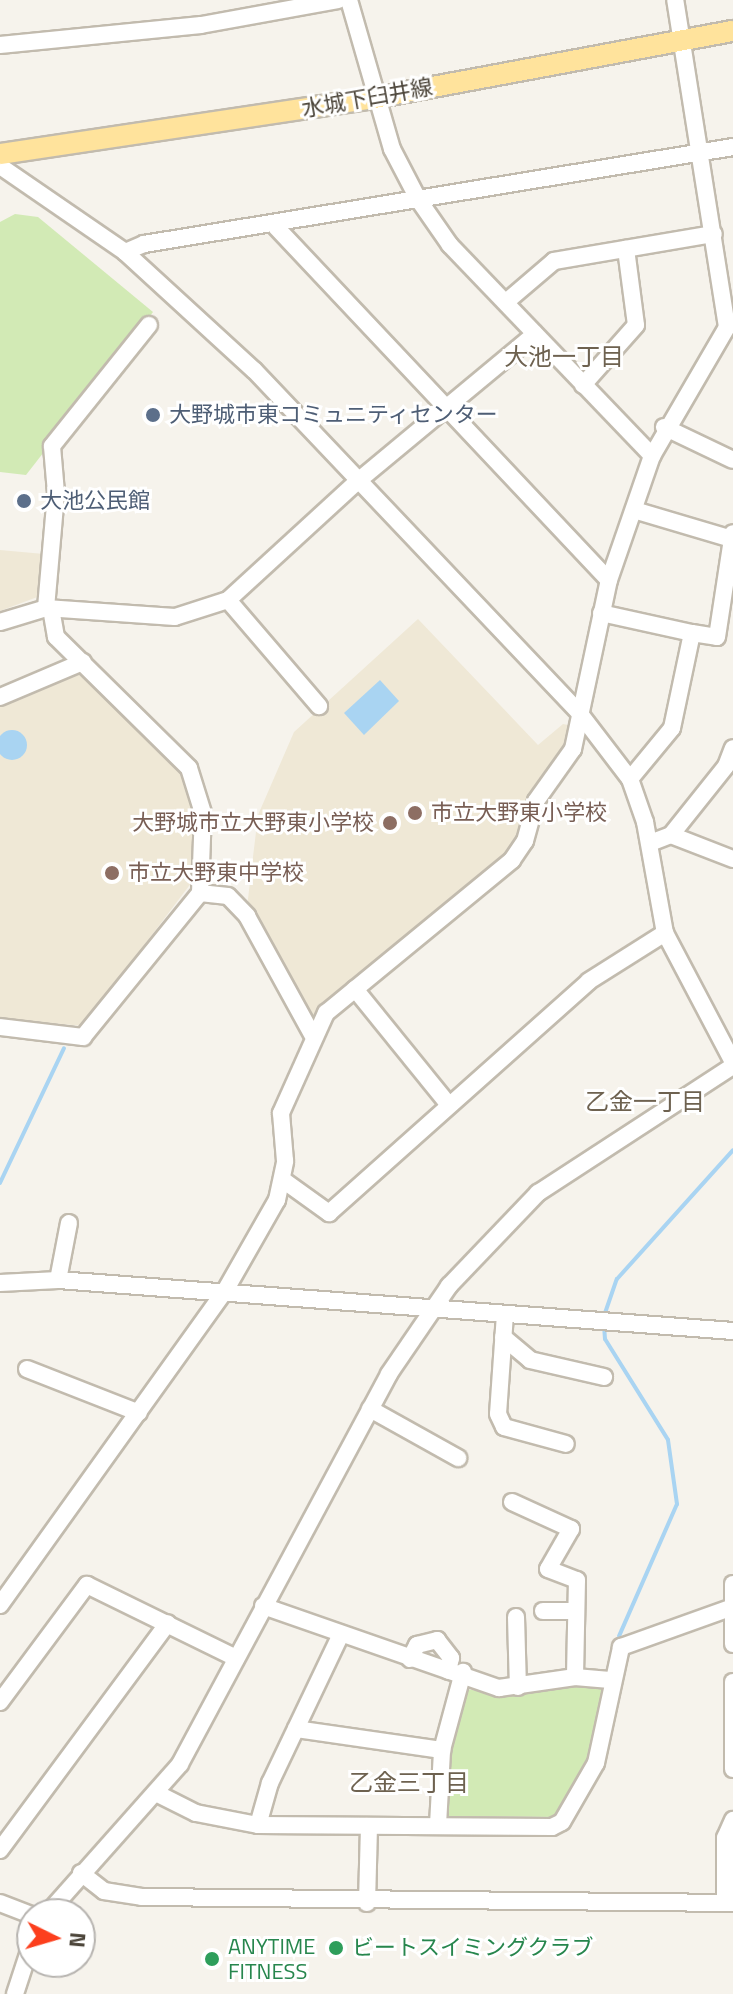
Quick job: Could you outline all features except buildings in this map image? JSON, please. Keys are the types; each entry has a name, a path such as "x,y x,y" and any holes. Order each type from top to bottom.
{"main road":[{"name":"水城下臼井線","path":"0,154 374,98 733,31"}],"street":[{"path":"0,45 201,25 338,0"},
{"path":"349,0 374,98 418,199 450,245 652,456"},
{"path":"0,1605 225,1291 283,1180 281,1113 312,1034 355,989 512,860 525,841 536,801 573,749 609,580 652,456 664,427 730,329 675,0"},
{"path":"125,252 144,244 276,227 418,199 733,147"},
{"path":"0,166 125,252 262,377 581,715 630,779 650,843 665,933 733,1064 538,1193 435,1306 370,1409 236,1658 158,1794 60,1898"},
{"path":"276,227 609,580"},
{"path":"506,302 554,261 714,234"},
{"path":"583,385 636,325 626,249"},
{"path":"0,1027 83,1037 200,893 203,813 189,768 56,637 48,608 56,493 52,446 149,325"},
{"path":"0,622 48,608 175,617 228,600 358,481 448,411 535,334"},
{"path":"664,427 733,460"},
{"path":"634,510 732,539"},
{"path":"601,613 717,637 733,533"},
{"path":"228,600 319,706"},
{"path":"630,779 672,728 692,633"},
{"path":"0,697 83,662"},
{"path":"650,843 671,835 726,766 733,748"},
{"path":"671,835 733,859"},
{"path":"200,893 228,896 247,916 312,1034"},
{"path":"283,1180 329,1213 589,981 665,933"},
{"path":"355,989 448,1104"},
{"path":"58,1280 69,1223"},
{"path":"0,1283 58,1280 435,1306 733,1331"},
{"path":"505,1314 498,1414 504,1427 566,1444"},
{"path":"503,1337 530,1360 604,1377"},
{"path":"27,1369 139,1413"},
{"path":"370,1409 458,1458"},
{"path":"512,1502 571,1529 548,1569 577,1580 575,1677"},
{"path":"733,1584 733,1644"},
{"path":"0,1702 87,1585 236,1658"},
{"path":"263,1606 499,1688 575,1677 613,1680"},
{"path":"158,1794 196,1813 258,1825 562,1822 596,1763 621,1647 731,1608"},
{"path":"543,1611 576,1611"},
{"path":"516,1617 518,1687"},
{"path":"0,1850 168,1623"},
{"path":"258,1825 296,1729 341,1634"},
{"path":"410,1659 417,1645 437,1640 451,1658 455,1671 442,1750 438,1825"},
{"path":"733,1682 733,1769"},
{"path":"296,1729 442,1750"},
{"path":"81,1873 118,1895 367,1903 729,1903 725,1838 733,1820"},
{"path":"367,1903 369,1826"}],"shaded area":[{"path":"0,550 44,554 40,596 0,611"},
{"name":"大野城市立大野東小学校","path":"418,619 538,745 563,724 573,726 571,737 503,861 311,1018 247,907 258,815 294,732"},
{"path":"81,670 165,746 184,776 196,813 195,878 83,1026 0,1018 0,702"}],"green space":[{"path":"15,214 38,217 153,312 26,475 0,472 0,222"},
{"path":"570,1686 604,1687 588,1763 556,1817 444,1816 451,1743 465,1689 508,1695"}],"water":[{"path":"380,680 399,701 364,735 344,713"},
{"path":"12,730 23,734 27,745 23,756 12,760 1,756 -3,745 1,734"}],"waterway":[{"path":"0,1183 64,1048"},
{"path":"604,1316 617,1279 733,1150"},
{"path":"604,1325 605,1339 668,1440 677,1504 619,1636"}],"place":[{"name":"大野城市東コミュニティセンター","path":"153,415"},
{"name":"大池公民館","path":"24,501"},
{"name":"市立大野東小学校","path":"415,813"},
{"name":"大野城市立大野東小学校","path":"390,823"},
{"name":"市立大野東中学校","path":"112,873"},
{"name":"ビートスイミングクラブ","path":"336,1948"},
{"name":"ANYTIME FITNESS","path":"212,1959"}],"district":[{"name":"大池一丁目","path":"564,357"},
{"name":"乙金一丁目","path":"645,1102"},
{"name":"乙金三丁目","path":"409,1783"}]}
